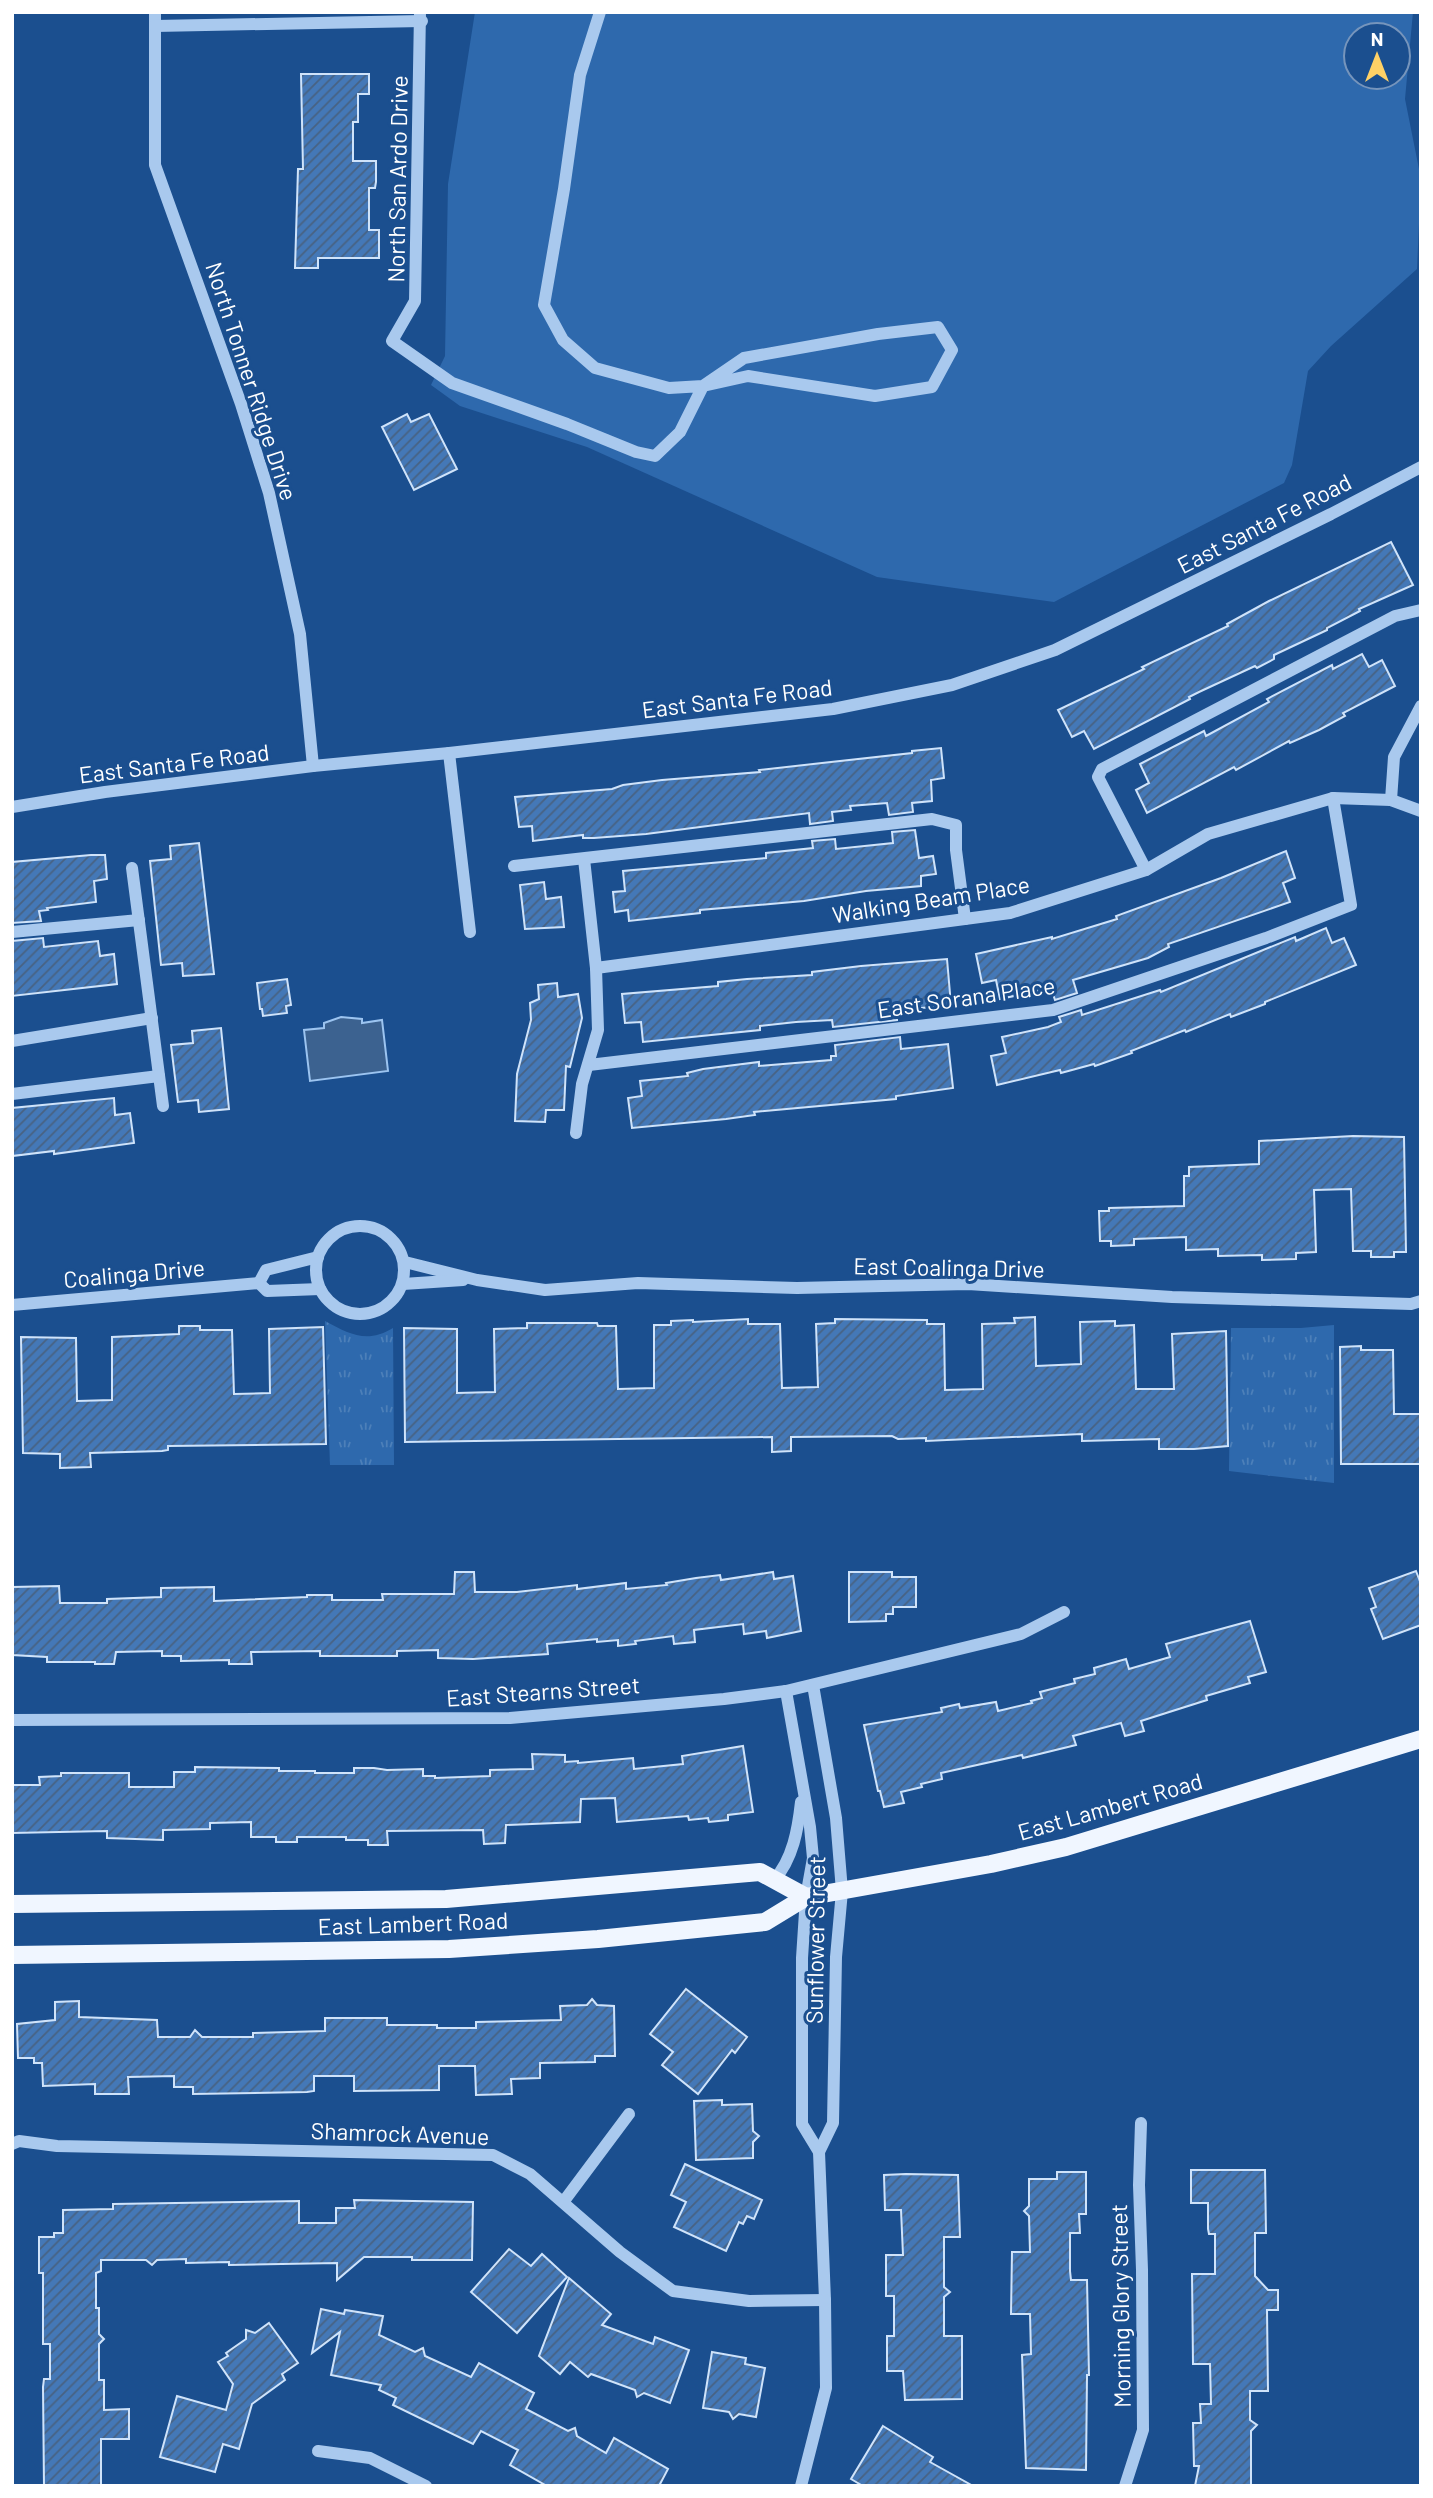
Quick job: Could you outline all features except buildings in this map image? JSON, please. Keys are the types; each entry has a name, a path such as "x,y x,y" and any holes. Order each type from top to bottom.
{"main road":[{"name":"East Lambert Road","path":"12,1955 449,1949 598,1939 765,1922 806,1897 991,1864 1066,1847 1421,1739"},
{"name":"East Lambert Road","path":"12,1904 446,1899 760,1872 806,1897"}],"street":[{"name":"North Tonner Ridge Drive","path":"155,12 155,165 270,493 300,634 313,766"},
{"path":"600,12 580,75 544,305 563,340 595,368 669,388 703,386 748,376 875,396 932,387 952,350 938,327 878,334 744,358 703,386"},
{"path":"155,26 421,17"},
{"name":"North San Ardo Drive","path":"421,17 415,301 391,341 452,383 636,452 655,456 680,432 703,386"},
{"name":"East Santa Fe Road","path":"12,807 104,792 313,766 833,709 952,685 1055,650 1421,467"},
{"path":"1146,870 1098,777 1102,769 1395,616 1421,610"},
{"path":"1391,800 1394,757 1421,706"},
{"path":"449,753 470,932"},
{"name":"Walking Beam Place","path":"596,968 1010,913 1146,870 1208,834 1333,798 1391,800 1421,811"},
{"name":"East Sorana Place","path":"589,1065 1053,1010 1266,938 1351,905 1333,798"},
{"path":"514,866 932,819 956,825 956,850 965,919"},
{"path":"576,1133 582,1084 598,1030 596,968 584,859"},
{"path":"132,868 163,1106"},
{"path":"12,932 139,920"},
{"path":"12,1041 152,1018"},
{"path":"12,1094 159,1076"},
{"path":"363,1225 377,1228 390,1236 400,1248 405,1262 403,1284 397,1296 376,1311 363,1314 350,1313 327,1300 316,1278 318,1256 324,1244 335,1233 348,1227 363,1225"},
{"name":"Coalinga Drive","path":"259,1283 266,1270 318,1256"},
{"path":"405,1262 477,1280"},
{"path":"403,1284 477,1280"},
{"name":"East Coalinga Drive","path":"477,1280 545,1290 638,1283 797,1288 968,1284 1171,1297 1411,1304 1421,1301"},
{"name":"Coalinga Drive","path":"259,1283 267,1292 320,1289"},
{"name":"Coalinga Drive","path":"12,1305 259,1283"},
{"name":"East Stearns Street","path":"12,1720 510,1718 786,1691 1021,1634 1064,1612"},
{"name":"Sunflower Street","path":"802,2486 826,2388 819,2152 833,2123 836,1957 842,1891 836,1818 813,1685"},
{"name":"Sunflower Street","path":"786,1691 813,1858 806,1897 802,1958 802,2124 819,2152"},
{"path":"774,1880 783,1870 795,1836 803,1788"},
{"path":"564,2202 629,2114"},
{"name":"Morning Glory Street","path":"1125,2486 1143,2430 1139,2185 1141,2123"},
{"name":"Shamrock Avenue","path":"12,2144 19,2141 57,2146 494,2155 530,2174 620,2252 673,2291 749,2301 825,2300"},
{"path":"318,2451 370,2458 426,2486"}],"green space":[{"path":"475,12 1413,12 1412,23 1342,21 1342,91 1406,91 1421,179 1417,269 1331,346 1308,371 1292,465 1284,483 1054,602 877,577 587,447 460,406 431,385 445,356 448,184"},
{"path":"325,1321 350,1333 366,1336 384,1333 393,1328 394,1465 330,1465"},
{"path":"1334,1325 1334,1483 1229,1471 1231,1328"}],"shaded area":[{"path":"341,1017 362,1019 362,1023 382,1020 388,1071 310,1081 304,1030 324,1028 324,1023"}]}
